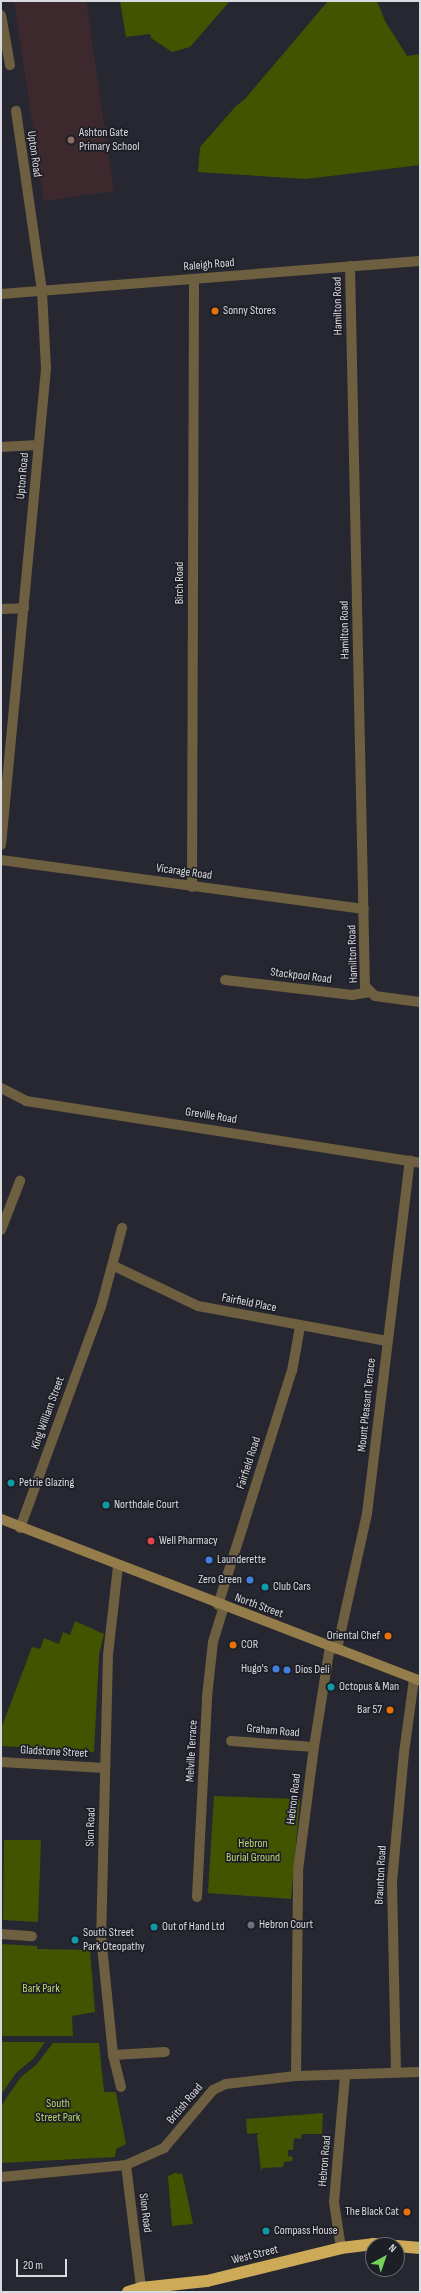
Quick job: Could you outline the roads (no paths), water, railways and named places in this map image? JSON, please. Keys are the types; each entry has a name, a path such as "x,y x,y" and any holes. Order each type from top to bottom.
{"highway":[{"name":"West Street","path":"128,2292 141,2288 167,2289 207,2281 341,2248 365,2245"},
{"path":"405,2247 420,2248"}],"main road":[{"name":"North Street","path":"1,1520 221,1606 417,1680"}],"street":[{"path":"1,15 10,65"},
{"name":"Upton Road","path":"1,845 5,756 24,608 46,368 42,291 16,111"},
{"name":"Raleigh Road","path":"1,294 194,280 420,260"},
{"name":"Hamilton Road","path":"350,266 365,986 370,992"},
{"name":"Birch Road","path":"192,887 194,280"},
{"path":"1,447 38,445"},
{"path":"1,608 24,608"},
{"name":"Vicarage Road","path":"1,860 192,887 364,909"},
{"name":"Stackpool Road","path":"225,980 352,995 370,992 375,996 420,1002"},
{"name":"Greville Road","path":"1,1088 26,1101 415,1162"},
{"name":"Mount Pleasant Terrace","path":"334,1648 367,1514 377,1446 387,1341 415,1162"},
{"path":"1,1230 20,1180"},
{"path":"114,1266 122,1228"},
{"name":"Fairfield Place","path":"114,1266 198,1306 300,1327 387,1341"},
{"name":"King William Street","path":"20,1528 101,1307 114,1266"},
{"name":"Fairfield Road","path":"221,1606 292,1371 300,1327"},
{"name":"Sion Road","path":"118,1566 108,1655 101,1936 113,2055 121,2087"},
{"name":"Melville Terrace","path":"197,1897 207,1697 213,1642 221,1606"},
{"name":"Hebron Road","path":"296,2076 298,1870 314,1748 334,1648"},
{"name":"Braunton Road","path":"396,2072 392,1882 404,1752 417,1680"},
{"name":"Graham Road","path":"231,1741 314,1748"},
{"name":"Gladstone Street","path":"1,1762 105,1768"},
{"path":"1,1934 32,1936"},
{"path":"113,2055 165,2052"},
{"name":"British Road","path":"1,2177 126,2165 164,2148 213,2090 226,2084 296,2076 420,2072"},
{"name":"Hebron Road","path":"341,2248 334,2202 345,2075"},
{"name":"Sion Road","path":"126,2165 141,2288"}],"place":[{"name":"Ashton Gate Primary School","path":"71,140"},
{"name":"Sonny Stores","path":"215,311"},
{"name":"Petrie Glazing","path":"11,1483"},
{"name":"Northdale Court","path":"106,1505"},
{"name":"Well Pharmacy","path":"151,1541"},
{"name":"Launderette","path":"209,1560"},
{"name":"Zero Green","path":"250,1580"},
{"name":"Club Cars","path":"265,1587"},
{"name":"Oriental Chef","path":"388,1636"},
{"name":"COR","path":"233,1645"},
{"name":"Hugo's","path":"276,1669"},
{"name":"Dios Deli","path":"287,1670"},
{"name":"Octopus & Man","path":"331,1687"},
{"name":"Bar 57","path":"390,1710"},
{"name":"Hebron Court","path":"251,1925"},
{"name":"Out of Hand Ltd","path":"154,1927"},
{"name":"South Street Park Oteopathy","path":"75,1940"},
{"name":"The Black Cat","path":"407,2212"},
{"name":"Compass House","path":"266,2231"}],"park label":[{"name":"Hebron Burial Ground","path":"253,1851"},
{"name":"Bark Park","path":"41,1989"},
{"name":"South Street Park","path":"58,2111"}]}
